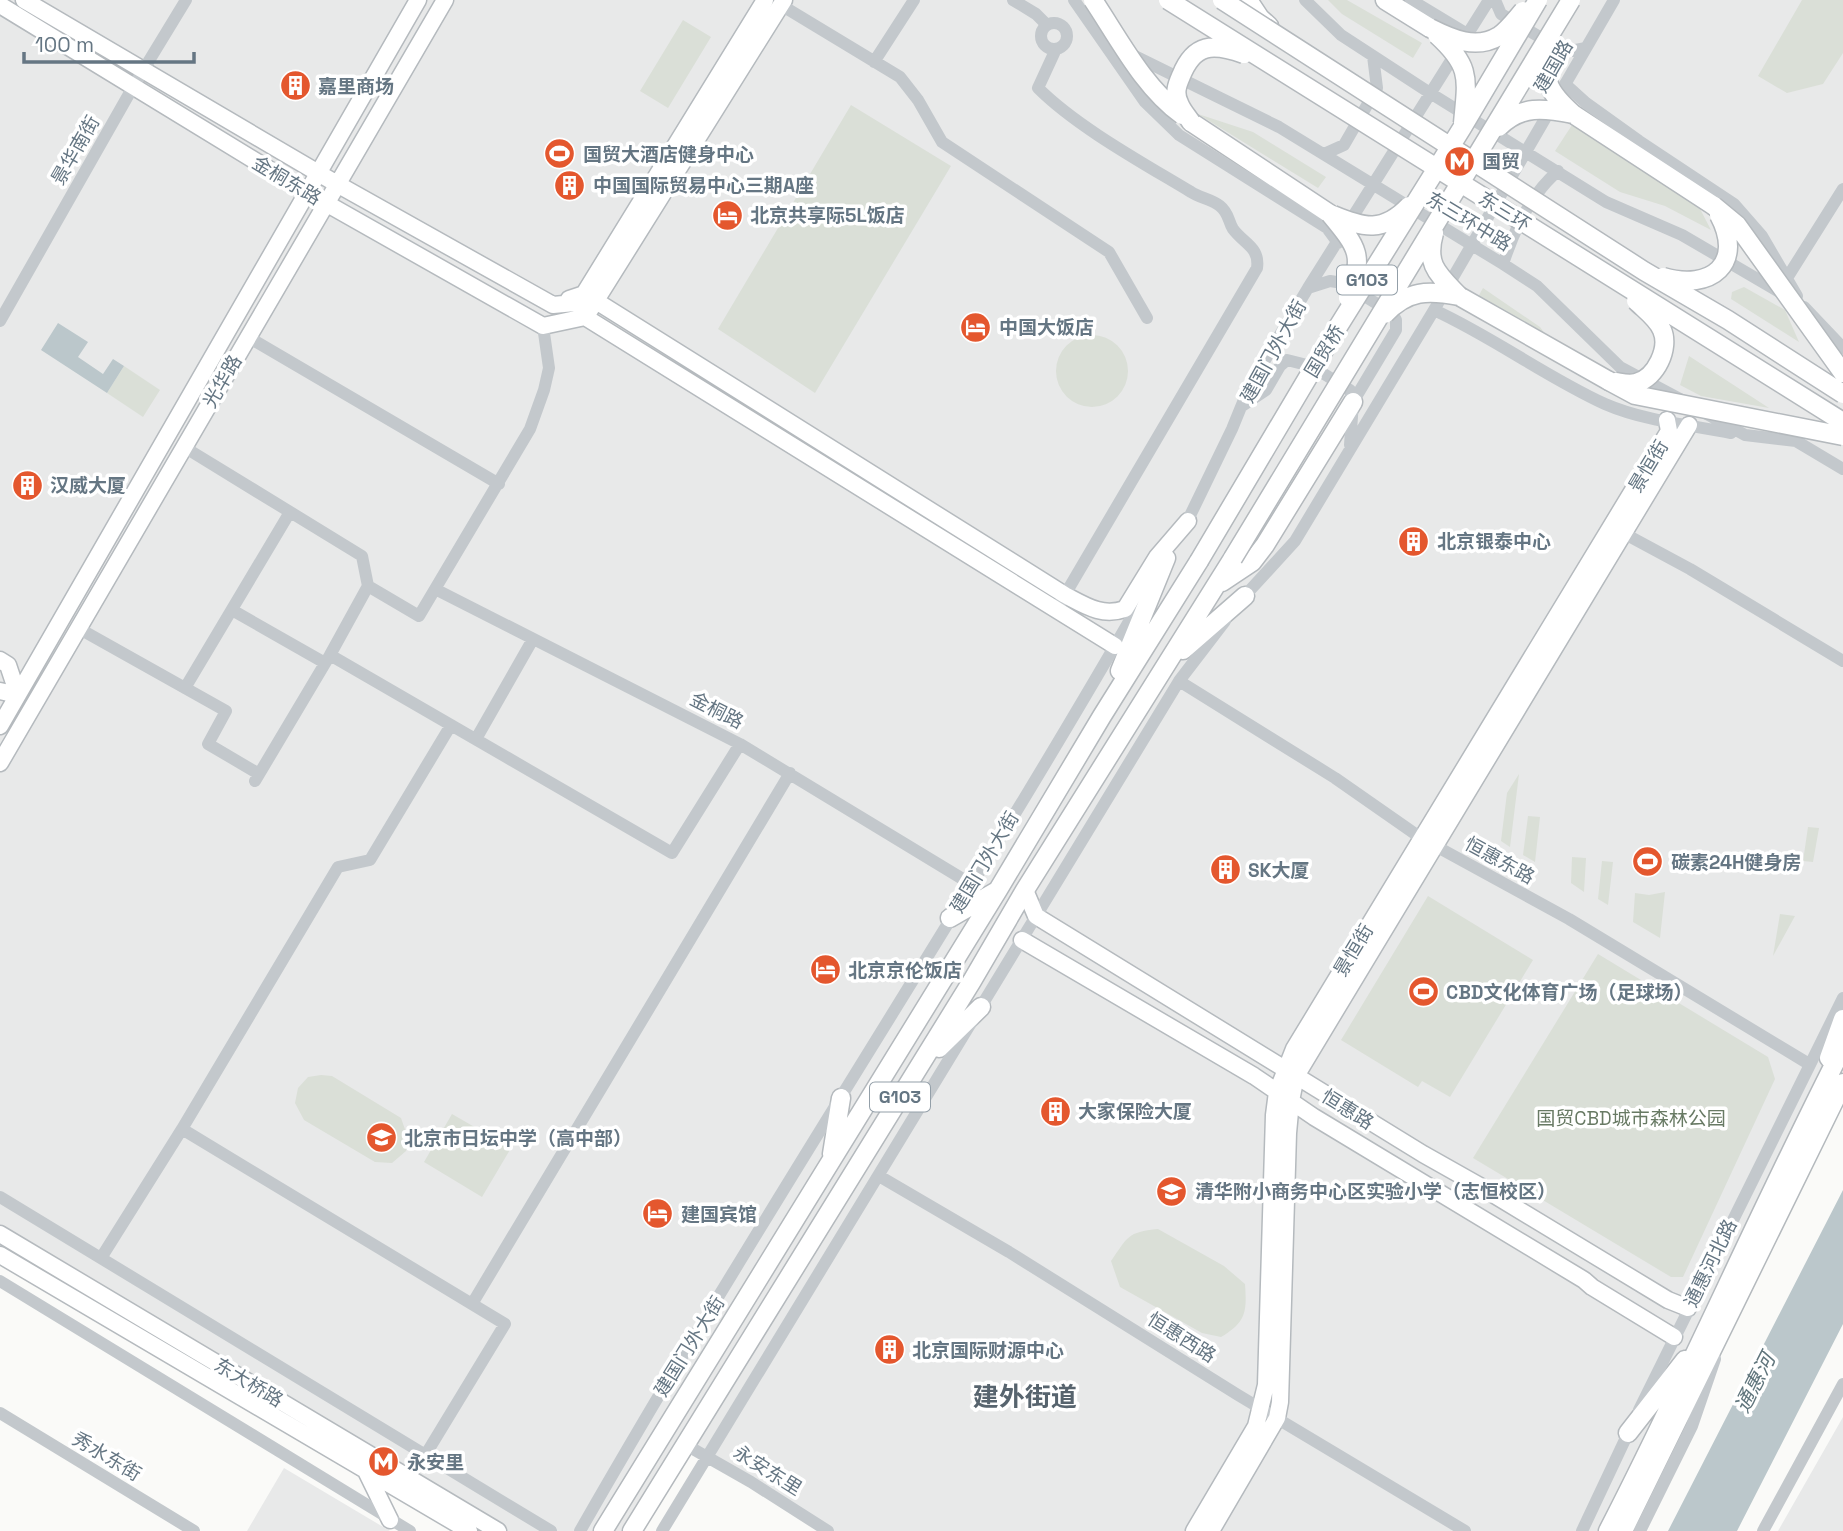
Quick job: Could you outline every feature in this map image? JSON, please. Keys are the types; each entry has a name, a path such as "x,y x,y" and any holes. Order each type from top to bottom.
{"highway":[{"path":"1093,0 1144,76 1169,106 1330,214 1359,226 1373,227 1385,224 1403,212 1421,193"},
{"name":"东三环","path":"1168,0 1843,422"},
{"name":"东三环","path":"1222,0 1644,271 1728,320 1843,394"},
{"path":"1248,0 1260,18 1291,44"},
{"path":"1385,0 1430,28 1451,38 1475,44 1500,36 1536,0"},
{"name":"国贸桥","path":"1199,561 1336,330 1462,128 1536,0"},
{"name":"国贸桥","path":"1216,586 1571,0"},
{"path":"1430,28 1463,63 1466,77 1462,128"},
{"path":"1551,34 1546,60 1548,88 1554,97 1573,114 1714,206 1737,225 1843,373"},
{"path":"1191,122 1179,103 1177,85 1187,61 1196,52 1207,47 1224,49 1277,67"},
{"path":"1485,142 1508,118 1522,111 1538,108 1573,114"},
{"path":"1644,271 1681,281 1697,280 1717,272 1723,264 1730,242 1728,232 1714,206"},
{"path":"1443,210 1429,254 1435,271 1458,296"},
{"path":"1330,214 1352,243 1358,266 1336,330"},
{"path":"1609,381 1639,383 1650,376 1661,359 1665,345 1657,323 1611,277"},
{"path":"1370,329 1390,309 1413,293 1435,291 1458,296 1635,396 1843,436"},
{"path":"1216,586 1252,562 1265,545 1353,402"},
{"path":"1101,716 1166,558"},
{"name":"建国门外大街","path":"603,1531 998,890 1101,716 1199,561"},
{"name":"G103","path":"632,1531 919,1067 1025,890 1216,586"},
{"path":"1168,664 1245,596"},
{"path":"950,918 998,890"},
{"path":"919,1067 981,1007"},
{"path":"1811,1110 1843,1019"},
{"name":"通惠河北路","path":"1623,1531 1633,1497 1708,1329 1843,1048"},
{"name":"通惠河北路","path":"1608,1531 1633,1497 1728,1321 1843,1083"},
{"path":"831,1163 841,1098"},
{"path":"1628,1433 1708,1329"}],"main road":[{"name":"金桐东路","path":"24,0 337,184 553,305"},
{"name":"光华路","path":"0,726 418,0"},
{"name":"光华路","path":"0,763 445,0"},
{"path":"543,326 584,317 596,301 777,2"},
{"path":"543,326 553,305 584,294 777,2"},
{"name":"金桐东路","path":"0,5 308,193 543,326"},
{"path":"553,305 596,301 1088,607 1111,614 1125,609 1157,557 1188,521"},
{"path":"584,317 1115,646"},
{"name":"景恒街","path":"1211,1531 1277,1418 1284,1096 1290,1072 1669,432 1667,420"},
{"name":"景恒街","path":"1427,841 1625,534 1689,425"},
{"path":"0,660 8,665 18,695"},
{"path":"0,691 18,695"},
{"path":"1025,890 1036,916"},
{"name":"恒惠路","path":"1036,916 1423,1154 1650,1289 1688,1308"},
{"name":"恒惠路","path":"1022,940 1156,1017 1674,1337"},
{"path":"1052,958 1061,945 1072,943 1158,991"},
{"name":"景恒街","path":"1194,1531 1256,1426 1262,1409 1266,1385 1274,1115 1284,1096"},
{"name":"东大桥路","path":"0,1234 498,1531"},
{"name":"东大桥路","path":"0,1255 469,1531"},
{"path":"1584,1280 1643,1310 1649,1307 1652,1297 1650,1289"},
{"path":"365,1469 390,1520"}],"street":[{"name":"景华南街","path":"0,321 133,87 186,0"},
{"path":"874,62 914,0"},
{"path":"1013,0 1036,14 1047,25"},
{"name":"东三环中路","path":"1074,0 1104,41 1279,127 1537,286 1620,367 1745,435 1796,441 1843,469"},
{"path":"1305,0 1341,35 1606,202 1682,235 1802,306 1843,348"},
{"path":"1411,0 1467,34 1489,0"},
{"path":"1495,0 1501,14 1565,52 1586,48"},
{"name":"建国路","path":"1472,245 1614,0"},
{"path":"777,2 900,77 918,100 942,142 1109,252 1147,318"},
{"path":"1056,49 1048,48 1042,41 1042,32 1047,25 1058,24 1066,33 1065,41 1056,49 1038,89 1055,105 1124,151 1195,195 1218,205 1227,213 1234,230 1252,246 1258,261 1257,268 1056,610"},
{"name":"建国门外大街","path":"580,1531 643,1420 1115,646 1188,521 1250,385 1467,34"},
{"path":"1104,41 1145,102 1179,135 1327,228 1338,243"},
{"path":"1324,154 1344,145 1377,89 1373,56"},
{"path":"1565,84 1586,103 1639,141 1734,204 1762,236 1802,306"},
{"path":"1503,264 1513,235 1545,183 1558,171"},
{"path":"1787,278 1843,189"},
{"path":"662,1531 1179,681 1245,596 1295,541 1472,245"},
{"path":"1308,288 1330,281 1343,283 1392,313 1396,320 1396,330 1353,402"},
{"path":"1434,310 1461,322 1558,380 1605,404 1631,414 1745,435"},
{"path":"368,586 419,616 530,429 549,368 543,326"},
{"path":"248,337 499,484"},
{"path":"1242,406 1266,390 1280,366 1287,360 1311,366 1350,390 1353,402 1350,449"},
{"path":"78,628 226,710 208,744 257,777 368,586 362,556 184,447"},
{"path":"186,688 290,512"},
{"path":"1625,534 1690,569 1843,661"},
{"name":"金桐路","path":"435,589 740,744 971,884"},
{"path":"232,610 451,725 672,853 740,744"},
{"path":"476,739 533,639"},
{"name":"恒惠东路","path":"1179,681 1335,778 1427,841 1569,919 1809,1063"},
{"path":"101,1258 182,1129 338,867 370,860 451,725"},
{"path":"472,1304 790,773"},
{"name":"通惠河北路","path":"1582,1531 1688,1308 1843,998"},
{"name":"通惠河北路","path":"1830,1110 1843,1092"},
{"path":"182,1129 505,1324 426,1454"},
{"name":"恒惠西路","path":"879,1176 1009,1252 1465,1531"},
{"path":"0,1197 551,1531"},
{"path":"0,1282 410,1531"},
{"name":"通惠河北路","path":"1640,1531 1692,1426 1728,1321"},
{"path":"1763,1531 1843,1384"},
{"name":"秀水东街","path":"0,1413 192,1531"},
{"name":"永安东里","path":"686,1445 828,1531"}],"shaded area":[{"path":"0,0 1843,0 1843,1044 1602,1531 827,1531 686,1445 630,1531 482,1531 0,1253"},
{"path":"1843,1417 1843,1531 1778,1531"},
{"path":"284,1468 390,1531 247,1531"}],"green space":[{"path":"1328,0 1347,0 1422,43 1413,58 1342,14"},
{"path":"1802,0 1843,0 1843,53 1823,84 1787,93 1758,76"},
{"path":"683,20 711,37 668,108 640,91"},
{"path":"851,105 951,166 815,393 718,329"},
{"path":"1198,114 1253,132 1326,177 1318,188"},
{"path":"1572,125 1698,205 1711,230 1665,206 1620,192 1555,151"},
{"path":"1744,287 1785,310 1799,342 1731,299 1732,292"},
{"path":"1483,288 1540,327 1551,342 1478,297"},
{"path":"1092,335 1106,338 1118,345 1125,357 1128,371 1125,385 1118,397 1106,404 1092,407 1078,404 1066,397 1059,385 1056,371 1059,357 1066,345 1078,338"},
{"path":"1689,356 1769,408 1701,396 1680,385"},
{"path":"124,366 160,390 143,417 107,393"},
{"path":"1519,774 1510,847 1501,841 1507,793"},
{"path":"1528,816 1540,817 1535,862 1523,855"},
{"path":"1808,827 1819,828 1813,862 1803,861"},
{"path":"1572,857 1586,858 1584,892 1571,883"},
{"path":"1602,861 1613,862 1608,905 1598,899"},
{"path":"1665,892 1660,938 1633,922 1635,893 1649,895"},
{"name":"CBD文化体育广场（足球场）","path":"1428,896 1533,960 1450,1097 1422,1081 1418,1087 1341,1040"},
{"path":"1780,914 1795,916 1773,956"},
{"name":"国贸CBD城市森林公园","path":"1598,954 1768,1057 1775,1079 1683,1277 1671,1277 1473,1158"},
{"path":"332,1076 401,1118 409,1141 406,1151 392,1163 375,1162 304,1120 295,1103 298,1088 308,1077"},
{"path":"452,1114 511,1148 482,1197 424,1162"},
{"path":"1158,1229 1224,1266 1245,1284 1246,1302 1243,1315 1236,1326 1221,1337 1202,1333 1120,1287 1111,1261 1129,1237"}],"water":[{"path":"58,323 88,342 78,357 103,374 113,359 124,366 107,393 41,350"},
{"name":"通惠河","path":"1843,1190 1843,1324 1737,1531 1668,1531"}],"place":[{"name":"嘉里商场","path":"295,86"},
{"name":"国贸大酒店健身中心","path":"560,154"},
{"name":"国贸","path":"1459,161"},
{"name":"中国国际贸易中心三期A座","path":"570,185"},
{"name":"北京共享际5L饭店","path":"727,215"},
{"name":"中国大饭店","path":"976,327"},
{"name":"汉威大厦","path":"27,485"},
{"name":"北京银泰中心","path":"1414,541"},
{"name":"碳素24H健身房","path":"1648,862"},
{"name":"SK大厦","path":"1225,870"},
{"name":"北京京伦饭店","path":"825,970"},
{"name":"CBD文化体育广场（足球场）","path":"1423,992"},
{"name":"大家保险大厦","path":"1055,1111"},
{"name":"北京市日坛中学（高中部）","path":"381,1138"},
{"name":"清华附小商务中心区实验小学（志恒校区）","path":"1172,1191"},
{"name":"建国宾馆","path":"658,1214"},
{"name":"北京国际财源中心","path":"889,1350"},
{"name":"永安里","path":"384,1462"}],"district":[{"name":"建外街道","path":"1025,1397"}]}
